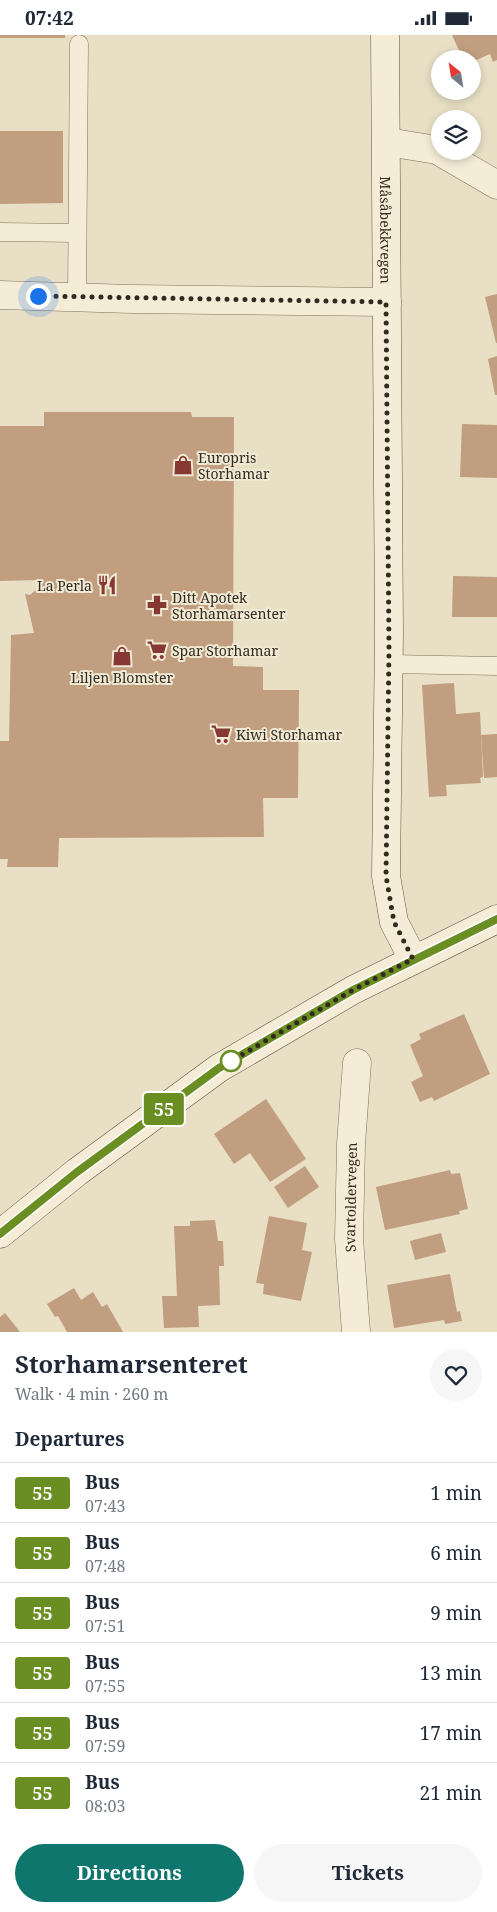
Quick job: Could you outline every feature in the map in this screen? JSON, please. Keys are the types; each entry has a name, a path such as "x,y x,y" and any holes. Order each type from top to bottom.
{"street":[{"name":"Måsåbekkvegen","path":"385,35 389,664 386,876 394,922 413,959"},
{"path":"387,143 437,150 497,185"},
{"path":"0,295 77,298 386,302"},
{"path":"0,1234 77,1172 219,1068 353,990 497,919"},
{"name":"Svartoldervegen","path":"356,1332 349,1239 351,1144 357,1063"}],"lane":[{"path":"77,298 79,44"},
{"path":"0,232 77,233"},
{"path":"389,664 497,666"}],"building":[{"path":"0,35 65,35 65,38 0,38"},
{"path":"452,35 497,35 497,60 493,62 490,54 481,58 481,50 459,50"},
{"path":"0,131 63,131 63,203 0,204"},
{"path":"497,294 497,343 496,343 485,297"},
{"path":"497,356 497,395 495,395 488,359"},
{"path":"44,412 191,412 192,417 234,417 233,666 263,667 263,690 299,690 298,798 263,798 264,837 59,838 58,867 7,867 8,859 0,859 0,741 9,741 11,635 34,633 25,594 30,595 41,585 40,580 0,581 0,426 44,426"},
{"path":"462,424 497,425 497,478 460,477"},
{"path":"453,576 497,577 497,617 452,617"},
{"path":"454,683 456,714 480,712 483,777 480,778 481,783 446,785 447,796 429,797 422,685"},
{"path":"497,734 497,777 484,778 481,735"},
{"path":"464,1014 490,1074 434,1101 432,1097 420,1102 411,1082 423,1076 410,1045 421,1039 419,1034"},
{"path":"266,1099 306,1159 270,1182 250,1153 234,1164 214,1134"},
{"path":"305,1166 319,1187 288,1208 274,1187"},
{"path":"450,1170 451,1174 460,1173 468,1209 459,1211 460,1214 385,1230 376,1187"},
{"path":"269,1216 307,1223 302,1250 312,1252 301,1301 263,1294 264,1284 256,1283"},
{"path":"215,1220 218,1241 223,1241 224,1266 219,1266 220,1305 198,1306 199,1327 164,1328 162,1296 177,1296 174,1226 190,1226 190,1221"},
{"path":"441,1233 446,1252 415,1260 410,1241"},
{"path":"450,1274 457,1312 460,1311 462,1321 445,1324 444,1320 394,1328 387,1285"},
{"path":"74,1288 81,1300 93,1292 102,1307 107,1304 123,1332 67,1332 58,1316 55,1317 47,1304"},
{"path":"5,1313 20,1332 0,1332 0,1317"}],"bus line":[{"name":"55","path":"0,1234 77,1172 219,1068 353,990 497,919"}],"place":[{"name":"Europris Storhamar","path":"183,465"},
{"name":"La Perla","path":"107,585"},
{"name":"Ditt Apotek Storhamarsenter","path":"157,605"},
{"name":"Spar Storhamar","path":"157,650"},
{"name":"Liljen Blomster","path":"122,656"},
{"name":"Kiwi Storhamar","path":"221,734"}],"route":[{"path":"38,296 386,302 389,494 386,876 394,922 413,959 353,990 231,1061"}]}
